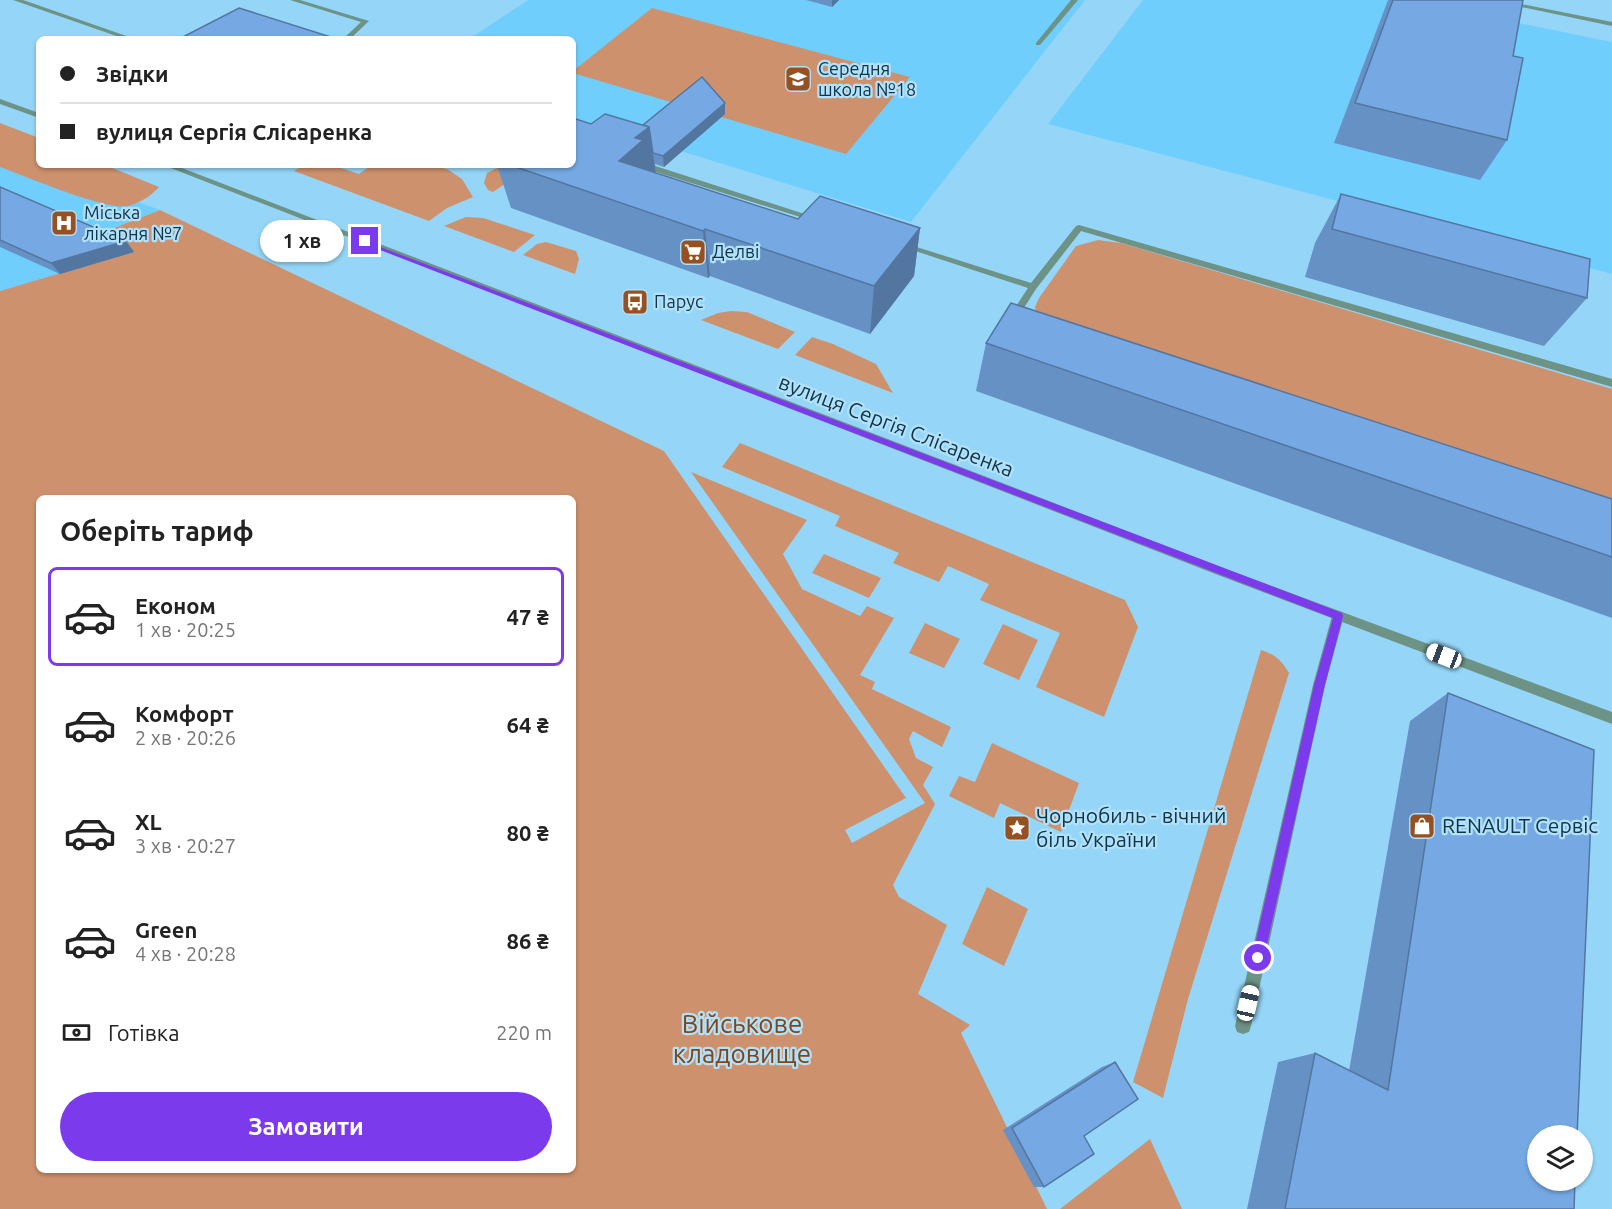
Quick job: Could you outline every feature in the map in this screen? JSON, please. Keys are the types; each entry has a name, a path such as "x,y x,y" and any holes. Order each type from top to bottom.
{"street":[{"path":"16,0 123,36"},
{"path":"293,0 366,21 349,36"},
{"path":"1038,44 1075,0"},
{"path":"1491,0 1612,24"},
{"path":"0,101 36,115"},
{"path":"629,160 831,224"},
{"name":"вулиця Сергія Слісаренка","path":"175,168 1338,616 1612,718"},
{"path":"1018,329 1008,326 1033,287 1079,228 1612,383"},
{"path":"898,244 1033,287"},
{"path":"1243,1026 1319,685 1338,616"}],"shaded area":[{"name":"Середня школа №18","path":"528,0 1085,0 911,222 576,119 576,36 474,36"},
{"path":"1143,0 1407,0 1612,42 1612,274 1048,124"},
{"name":"Міська лікарня №7","path":"0,152 36,165 36,168 44,168 160,210 95,236 109,259 0,291"}],"green space":[{"path":"652,8 910,77 846,154 576,74 576,69"},
{"path":"0,123 36,137 36,168 112,168 159,187 137,203 117,206 46,185 0,167"},
{"path":"299,168 341,168 359,174 368,168 443,168 462,179 473,197 447,208 429,221 294,171"},
{"path":"497,168 527,169 493,192 488,190 484,183 487,173"},
{"name":"Військове кладовище","path":"160,210 664,451 906,798 845,830 852,843 925,803 691,472 807,520 783,554 802,589 860,616 867,606 894,618 860,675 875,682 872,689 951,727 942,747 913,731 909,739 916,758 933,767 923,785 935,804 893,885 899,897 947,925 918,994 970,1025 961,1033 1047,1209 0,1209 0,291 108,259 94,236"},
{"path":"466,217 483,218 535,235 514,252 444,226"},
{"path":"1098,240 1121,243 1612,389 1612,518 1037,317 1035,307 1039,298 1076,246"},
{"path":"546,242 576,251 579,259 575,274 523,255 537,244"},
{"path":"747,312 795,332 778,349 701,320 718,313"},
{"path":"812,337 876,364 893,393 795,355"},
{"path":"740,443 1125,600 1138,627 1104,717 1036,687 1060,633 980,600 989,584 948,566 939,582 893,563 899,553 835,526 840,516 722,467"},
{"path":"824,554 881,578 869,598 812,573"},
{"path":"925,623 960,639 944,668 909,653"},
{"path":"1003,624 1038,640 1019,680 983,664"},
{"path":"1261,650 1278,658 1289,673 1188,999 1163,1098 1133,1082"},
{"path":"992,743 1079,783 1061,832 1000,803 994,818 949,796 959,776 975,782"},
{"path":"987,887 1028,909 1004,966 962,944"},
{"path":"1150,1139 1182,1209 1060,1209"}],"building":[{"path":"1393,0 1523,0 1513,56 1523,58 1507,140 1355,103"},
{"path":"239,8 328,36 185,36"},
{"path":"702,77 725,103 663,156 653,153 649,127 643,125"},
{"path":"605,114 649,127 635,138 643,140 619,161 798,219 820,196 920,228 874,286 519,168 576,168 576,119 591,124"},
{"path":"0,187 126,241 51,263 0,240"},
{"path":"1341,194 1590,259 1587,298 1332,229"},
{"path":"1011,303 1612,499 1612,557 986,343"},
{"path":"1448,693 1594,750 1577,1125 1527,1125 1527,1191 1575,1191 1574,1209 1285,1209 1315,1053 1388,1090"},
{"path":"1115,1062 1138,1099 1084,1136 1094,1154 1044,1187 1012,1128"}],"place":[{"name":"Середня школа №18","path":"798,79"},
{"name":"Міська лікарня №7","path":"64,223"},
{"name":"Делві","path":"693,252"},
{"name":"Парус","path":"635,302"},
{"name":"RENAULT Сервіс","path":"1422,826"},
{"name":"Чорнобиль - вічний біль України","path":"1017,828"}],"route":[{"path":"365,241 1338,616 1319,685 1258,958"}]}
